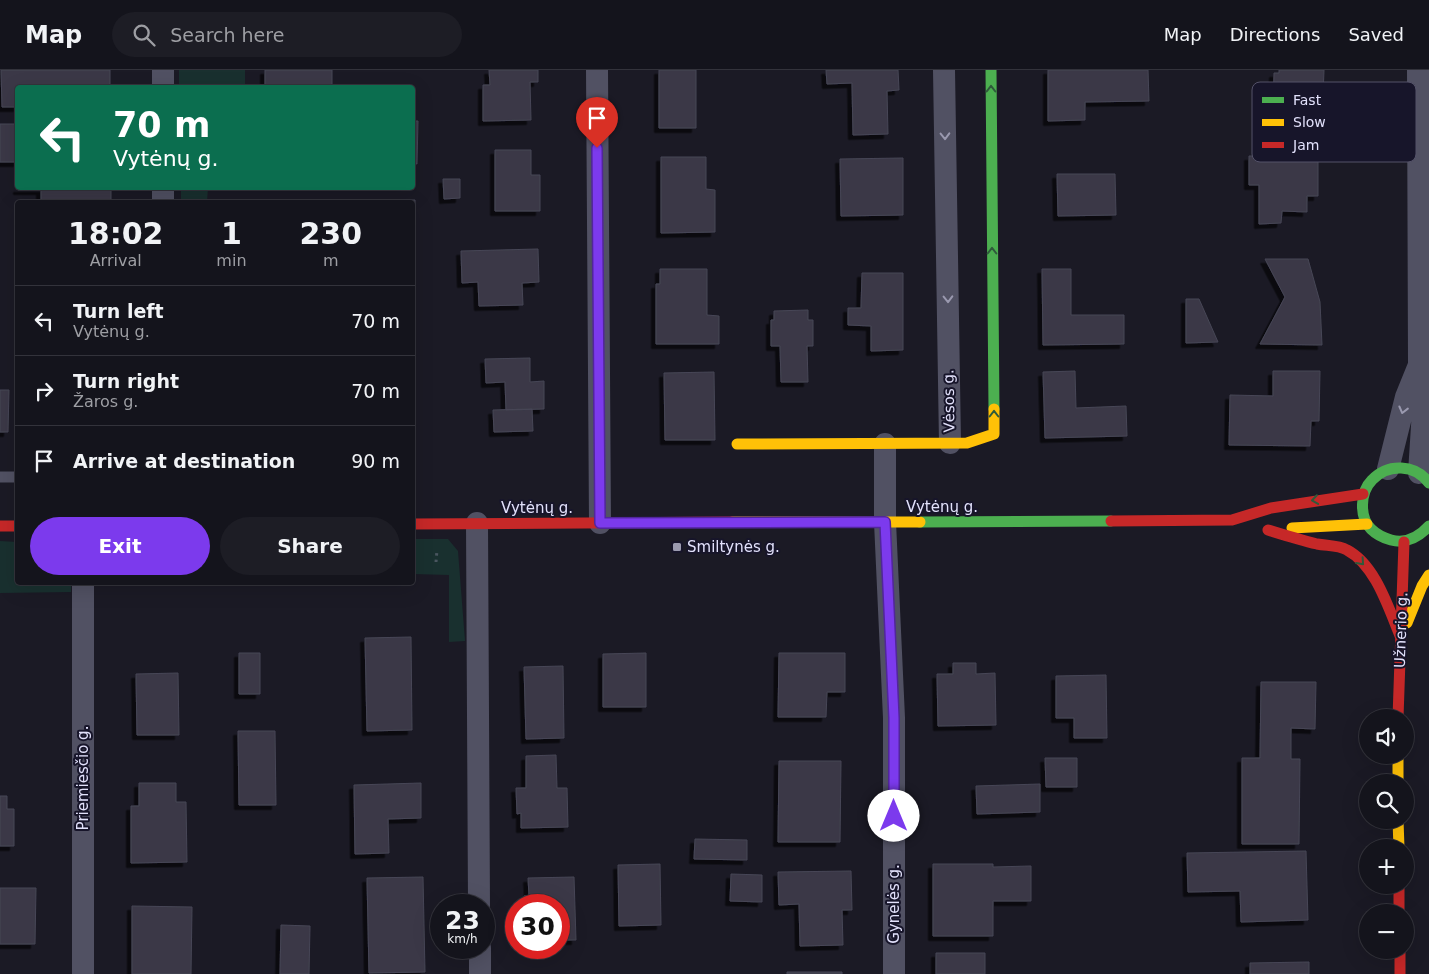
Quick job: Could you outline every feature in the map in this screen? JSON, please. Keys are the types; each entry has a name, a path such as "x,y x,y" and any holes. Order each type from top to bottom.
{"main road":[{"name":"Vėsos g.","path":"950,443 967,443 994,434 991,70"},
{"path":"737,444 950,443"},
{"path":"1424,478 1409,468 1398,467 1377,474 1368,483 1363,494 1363,514 1367,524 1374,532 1383,538 1404,542 1415,538 1429,526"},
{"name":"Vytėnų g.","path":"1232,520 1271,508 1363,494"},
{"name":"Vytėnų g.","path":"415,524 1232,520 1259,527 1367,524"},
{"path":"0,526 15,526"},
{"path":"1259,527 1317,544 1341,547 1351,552 1363,564 1378,585 1400,638"},
{"name":"Užnerio g.","path":"1398,709 1404,542"},
{"path":"1400,638 1422,586 1429,575"},
{"path":"1400,959 1400,974"}],"street":[{"path":"163,70 163,85"},
{"path":"597,70 600,523"},
{"name":"Vėsos g.","path":"944,70 950,443"},
{"path":"1418,70 1419,364 1424,395 1424,478"},
{"path":"1388,469 1406,397 1419,364"},
{"name":"Gynelės g.","path":"885,444 885,522 894,718 894,974"},
{"path":"477,524 480,894"},
{"name":"Priemiesčio g.","path":"83,585 83,974"},
{"path":"480,959 480,974"}],"lane":[{"path":"0,477 15,477"}],"green space":[{"path":"179,70 245,70 245,85 179,85"},
{"path":"181,190 208,190 207,200 181,200"},
{"path":"415,539 448,539 458,551 465,641 449,642 449,575 415,574"},
{"path":"0,541 15,542 15,585 71,585 71,592 0,593"}],"building":[{"path":"1,70 110,70 110,85 15,85 15,107 2,107"},
{"path":"265,70 332,70 332,85 265,85"},
{"path":"489,70 538,70 538,82 530,82 531,120 483,121 483,85 490,85"},
{"path":"659,70 696,70 696,128 659,128"},
{"path":"826,70 898,70 899,90 887,91 888,134 853,135 852,83 827,84"},
{"path":"1048,70 1148,70 1149,101 1085,102 1085,120 1048,121"},
{"path":"1279,70 1324,70 1324,82 1274,82 1274,73 1279,73"},
{"path":"415,121 418,121 417,164 415,164"},
{"path":"0,124 15,124 15,162 0,162"},
{"path":"495,150 531,150 531,175 540,175 540,211 495,211"},
{"path":"1249,156 1252,156 1252,162 1318,162 1318,196 1307,196 1307,212 1282,211 1281,223 1259,224 1259,185 1249,185"},
{"path":"661,157 706,157 706,189 715,190 715,232 661,233"},
{"path":"903,158 903,215 841,216 840,159"},
{"path":"1057,174 1115,174 1116,215 1058,216"},
{"path":"443,179 460,179 460,198 444,199"},
{"path":"41,190 111,190 111,200 41,200"},
{"path":"538,249 539,282 522,283 523,305 479,306 478,282 462,283 461,251"},
{"path":"1265,259 1308,259 1320,302 1322,345 1260,344 1285,297"},
{"path":"660,269 707,269 707,315 719,316 719,344 656,344 656,284 660,284"},
{"path":"1042,269 1071,269 1071,315 1124,315 1124,344 1043,345"},
{"path":"862,273 903,273 903,350 871,351 871,326 848,325 848,308 861,308"},
{"path":"1186,299 1199,299 1218,342 1186,343"},
{"path":"808,310 808,320 813,320 813,346 807,346 808,382 781,382 780,346 771,346 771,320 774,320 774,311"},
{"path":"530,358 530,382 544,381 544,409 506,410 505,382 486,383 485,359"},
{"path":"1075,371 1076,408 1126,406 1127,436 1045,438 1043,372"},
{"path":"1273,371 1320,371 1319,421 1311,421 1310,446 1229,445 1230,395 1273,396"},
{"path":"714,372 715,440 665,440 664,373"},
{"path":"0,390 9,390 8,432 0,432"},
{"path":"532,409 533,431 494,432 493,410"},
{"path":"411,637 412,730 367,731 365,638"},
{"path":"239,653 260,653 260,694 239,694"},
{"path":"646,653 646,707 603,707 603,654"},
{"path":"779,653 845,653 845,692 827,692 826,717 778,717"},
{"path":"953,663 976,663 976,674 995,673 996,725 938,726 937,674 953,674"},
{"path":"563,666 564,738 526,739 524,667"},
{"path":"178,673 179,735 137,735 136,674"},
{"path":"1106,675 1107,738 1074,738 1074,718 1056,718 1056,676"},
{"path":"1261,682 1316,682 1315,729 1291,728 1291,759 1300,759 1299,844 1242,844 1242,758 1260,758"},
{"path":"238,731 275,731 276,805 239,805"},
{"path":"556,755 557,788 567,788 568,827 521,828 521,813 517,814 516,788 526,788 526,756"},
{"path":"1045,758 1077,758 1077,787 1046,787"},
{"path":"779,761 841,761 840,842 778,842"},
{"path":"139,783 176,783 176,802 186,802 187,862 131,863 131,806 139,806"},
{"path":"421,783 421,818 388,819 389,853 355,854 354,785"},
{"path":"1040,784 1040,812 977,814 976,786"},
{"path":"0,796 7,796 7,809 14,809 14,846 0,846"},
{"path":"695,839 747,840 747,860 694,859"},
{"path":"1306,851 1308,920 1241,922 1240,891 1188,892 1187,853"},
{"path":"660,864 661,925 619,926 618,865"},
{"path":"933,864 993,864 993,867 1031,866 1031,901 993,901 993,936 933,936"},
{"path":"851,871 852,910 842,910 843,945 800,946 799,904 779,905 778,872"},
{"path":"731,874 762,875 762,902 730,901"},
{"path":"423,877 425,972 369,973 367,878"},
{"path":"574,877 576,940 570,940 570,894 529,894 528,878"},
{"path":"0,888 36,888 35,944 0,944"},
{"path":"132,906 192,907 191,974 132,974"},
{"path":"281,925 310,926 309,974 280,974"},
{"path":"936,953 985,953 985,974 936,974"},
{"path":"1309,962 1309,974 1250,974 1250,963"},
{"path":"787,972 842,972 842,974 787,974"}],"traffic: fast":[{"path":"991,70 994,409"},
{"path":"1429,483 1416,472 1409,469 1393,468 1378,474 1372,480 1365,491 1362,504 1367,524 1376,533 1388,539 1397,541 1407,540 1417,536 1429,526"},
{"path":"920,522 1111,521"}],"traffic: slow":[{"path":"737,444 967,443 994,434 994,409"},
{"path":"732,522 920,522"},
{"path":"1292,528 1367,524"},
{"path":"1407,623 1422,586 1429,575"},
{"path":"1398,764 1398,774"},
{"path":"1398,829 1399,839"}],"traffic: jam":[{"path":"1111,521 1232,520 1271,508 1363,494"},
{"path":"415,524 732,522"},
{"path":"0,526 15,526"},
{"path":"1268,530 1317,544 1340,547 1357,557 1374,577 1401,638"},
{"path":"1398,709 1404,542"},
{"path":"1399,894 1399,904"},
{"path":"1400,959 1400,974"}],"place":[{"name":"Smiltynės g.","path":"677,547"}],"route":[{"path":"597,148 600,523 885,522 894,718 894,816"}]}
